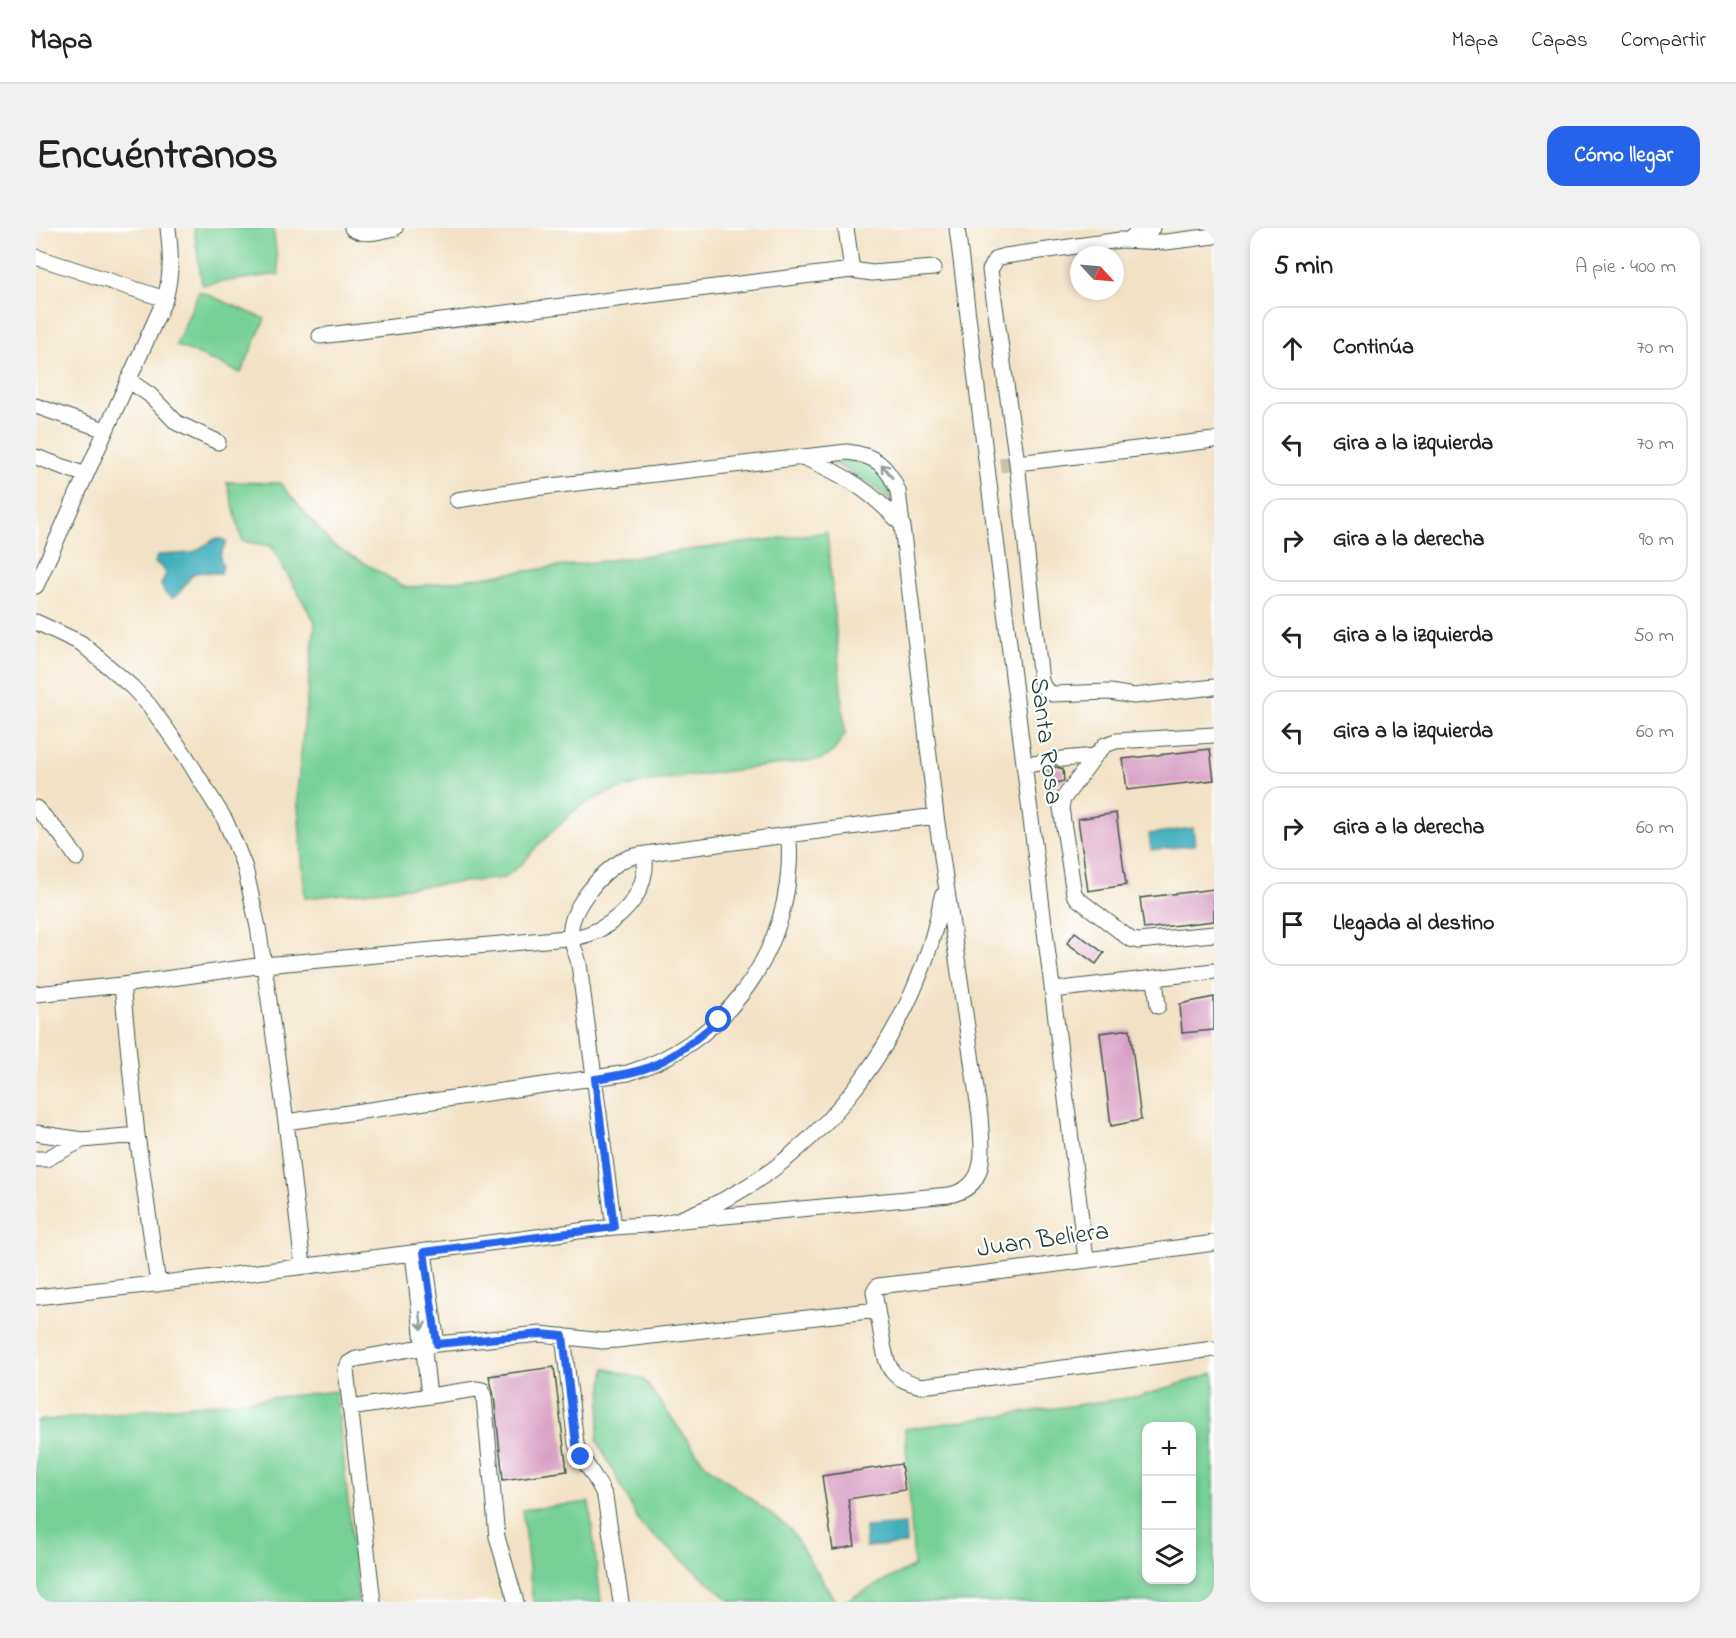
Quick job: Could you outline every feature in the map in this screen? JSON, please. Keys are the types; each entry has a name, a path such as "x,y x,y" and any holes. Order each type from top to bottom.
{"street":[{"path":"36,586 165,299 170,282 171,262 168,228"},
{"path":"352,228 364,234 395,228"},
{"path":"846,228 852,270"},
{"name":"Santa Rosa","path":"957,228 994,466 1024,765 1086,1259"},
{"path":"1129,240 1137,232 1152,228"},
{"path":"1214,236 1166,242 1129,240 1005,256 997,258 990,270 1017,463 1041,681 1045,689 1052,694 1110,692 1134,696 1214,687"},
{"path":"36,257 165,299"},
{"path":"320,336 852,270 872,273 934,268"},
{"path":"128,380 150,395 177,423 218,442"},
{"path":"36,406 105,430"},
{"path":"1017,463 1214,440"},
{"path":"36,1297 418,1253 614,1227 949,1195 969,1188 976,1179 980,1170 982,1149 980,1116 936,816 903,526 898,491 891,474 879,462 866,455 847,452 534,488 457,500"},
{"path":"36,457 86,475"},
{"path":"802,457 850,479 881,503 903,526"},
{"path":"36,622 81,643 132,687 153,710 185,755 225,820 245,867 264,965 303,1266"},
{"path":"1214,735 1116,741 1105,745 1063,799 1061,808 1074,894 1078,899 1130,939 1138,941 1214,934"},
{"path":"1024,765 1095,756"},
{"path":"36,808 61,835 77,858"},
{"path":"614,1227 577,955 571,938 571,924 584,898 609,870 624,859 936,816"},
{"path":"286,1122 628,1074 650,1067 678,1053 719,1020 744,993 760,967 774,936 784,902 789,868 789,835"},
{"path":"36,994 122,985 264,965 571,938 591,934 613,921 628,906 641,885 645,873 645,855"},
{"path":"672,1221 707,1208 769,1171 798,1149 831,1116 854,1088 881,1052 915,988 933,940 945,881"},
{"path":"1053,990 1214,971"},
{"path":"1155,979 1158,1006"},
{"path":"122,985 137,1135 158,1284"},
{"path":"36,1133 82,1140 137,1135"},
{"path":"36,1159 46,1159 82,1140"},
{"name":"Juan Beliera","path":"877,1310 874,1291 878,1286 1214,1243"},
{"path":"418,1253 430,1345 429,1396"},
{"path":"373,1602 346,1370 349,1363 356,1359 430,1345 541,1334 602,1341 617,1340 877,1310 887,1365 893,1374 921,1386 1214,1349"},
{"path":"563,1336 576,1444 581,1457 602,1487 605,1497 621,1602"},
{"path":"350,1408 476,1389 482,1390 497,1537 516,1602"}],"green space":[{"path":"194,228 273,228 279,274 202,285"},
{"path":"199,291 265,319 241,373 176,345"},
{"path":"853,460 871,465 881,474 892,502 862,479 830,462"},
{"path":"227,482 280,483 331,544 407,588 827,532 845,733 836,748 822,759 645,782 607,793 579,807 536,847 524,862 504,878 305,898 297,792 315,622 271,546 242,541"},
{"path":"605,1368 644,1380 704,1463 790,1529 836,1602 732,1602 641,1525 597,1440"},
{"path":"1214,1373 1214,1602 843,1602 914,1566 905,1429 1141,1396"},
{"path":"336,1391 359,1602 36,1602 36,1421"},
{"path":"589,1502 601,1602 533,1602 522,1510"}],"water":[{"path":"215,539 227,542 220,556 223,566 221,573 196,573 189,578 176,596 172,598 165,593 161,585 166,573 155,563 157,555 192,553"},
{"path":"1193,828 1195,845 1151,850 1149,834"},
{"path":"905,1524 906,1544 866,1547 865,1527"}],"building":[{"path":"1210,749 1214,780 1127,790 1123,759"},
{"path":"1056,767 1063,769 1064,781 1051,784 1049,772"},
{"path":"1116,813 1126,885 1088,891 1078,819"},
{"path":"1214,889 1214,921 1144,929 1140,898"},
{"path":"1075,932 1104,953 1096,964 1067,943"},
{"path":"1214,997 1214,1030 1182,1033 1180,1004"},
{"path":"1130,1029 1141,1120 1111,1126 1100,1033"},
{"path":"554,1367 567,1471 503,1480 494,1396 489,1376"},
{"path":"901,1464 905,1490 848,1499 855,1546 833,1550 822,1476"}],"tunnel":[{"path":"1000,465 1017,463"}],"route":[{"path":"581,1457 576,1444 563,1336 541,1334 437,1344 424,1252 614,1227 595,1079 628,1074 650,1067 678,1053 719,1020"}]}
